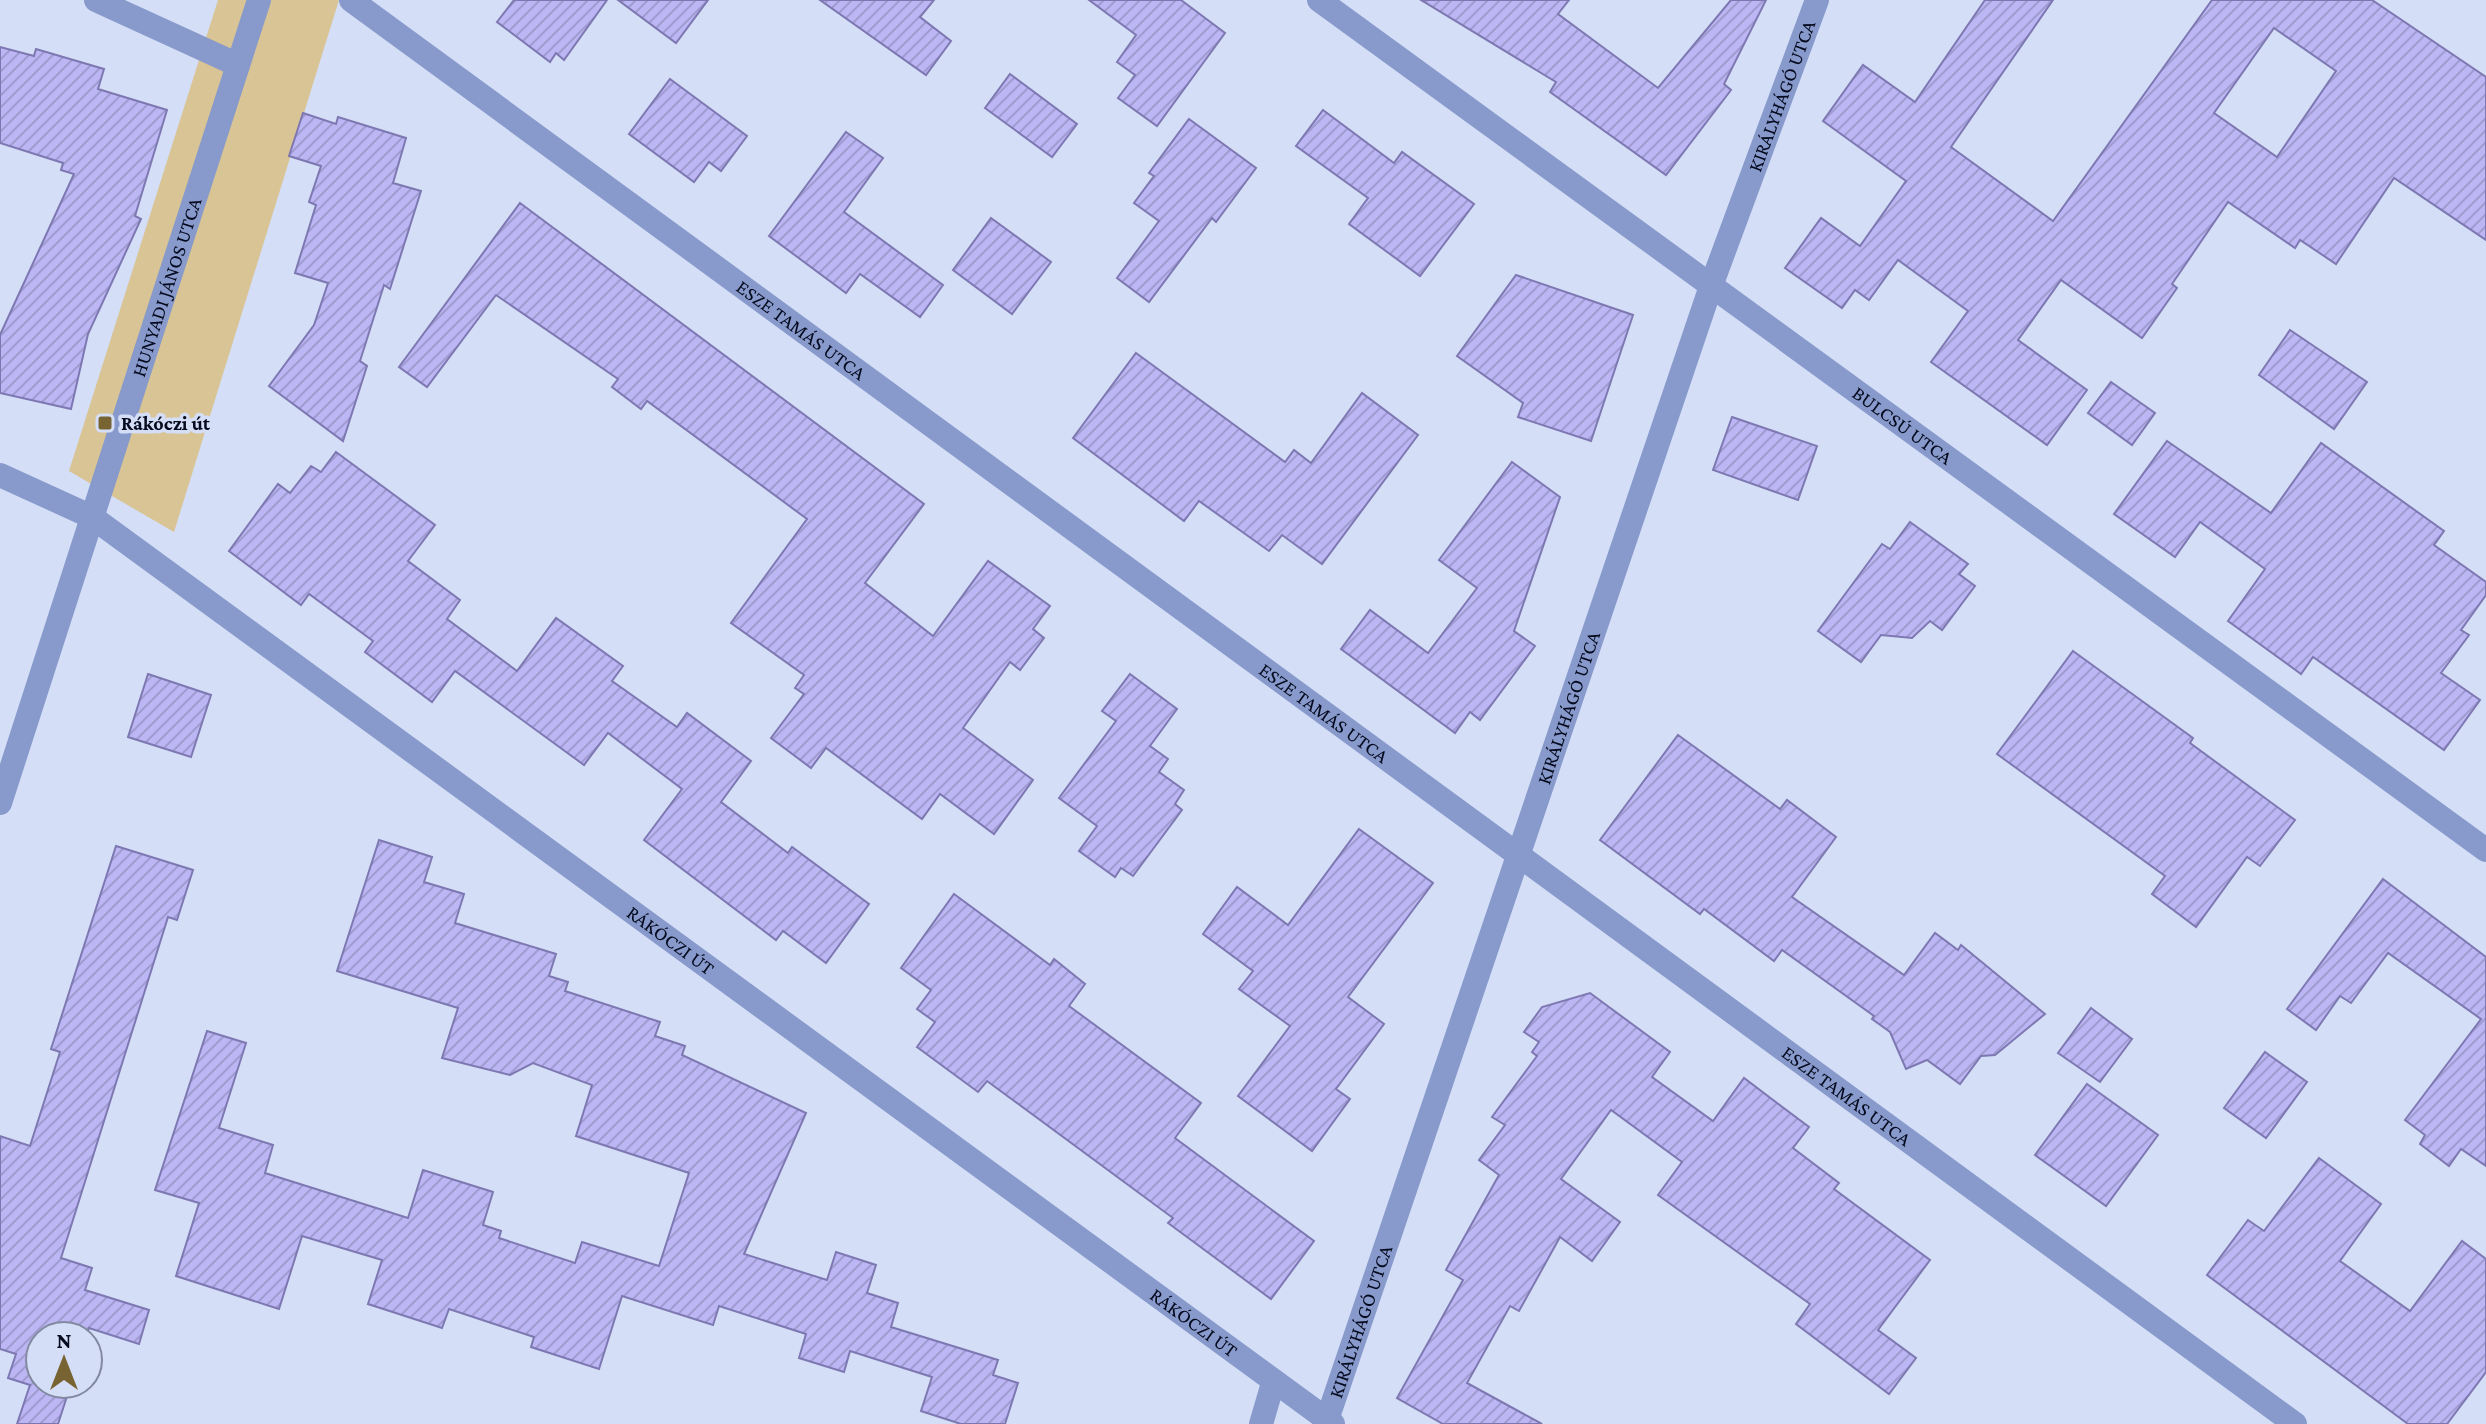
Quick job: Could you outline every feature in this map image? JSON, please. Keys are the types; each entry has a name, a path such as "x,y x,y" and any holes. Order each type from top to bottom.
{"street":[{"path":"96,0 238,65"},
{"name":"HUNYADI JÁNOS UTCA","path":"0,803 259,0"},
{"name":"ESZE TAMÁS UTCA","path":"351,0 2295,1424"},
{"name":"BULCSÚ UTCA","path":"1319,0 2486,850"},
{"name":"KIRÁLYHÁGÓ UTCA","path":"1330,1422 1711,286 1817,0"},
{"name":"RÁKÓCZI ÚT","path":"0,475 92,517 1330,1422"},
{"path":"1261,1424 1273,1383"}],"shaded area":[{"path":"218,0 339,0 174,532 69,471"}],"building":[{"path":"514,0 607,0 564,60 556,53 550,62 497,22"},
{"path":"618,0 708,0 676,43"},
{"path":"820,0 934,0 920,17 951,41 926,75"},
{"path":"1089,0 1181,0 1225,33 1157,126 1118,98 1135,75 1117,62 1136,35"},
{"path":"1421,0 1569,0 1558,14 1658,88 1731,0 1766,0 1724,84 1731,90 1666,175 1550,92 1556,82"},
{"path":"1985,0 2053,0 1951,147 2053,221 2212,0 2372,0 2486,77 2486,240 2394,178 2336,264 2300,240 2295,248 2228,202 2172,284 2177,288 2142,338 2061,280 2018,340 2087,390 2047,445 1931,362 1968,311 1898,260 1869,300 1855,290 1842,308 1785,268 1821,218 1860,246 1906,181 1823,121 1863,65 1915,102","holes":["2274,28 2336,71 2277,157 2214,113"]},
{"path":"0,47 34,56 36,49 104,69 98,89 167,110 135,216 141,219 88,334 71,409 0,393 0,335 74,174 61,170 63,163 0,143"},
{"path":"1010,74 1077,124 1052,157 985,108"},
{"path":"670,79 747,136 721,171 709,162 694,182 629,134"},
{"path":"1323,110 1394,163 1402,152 1474,204 1420,276 1349,224 1368,198 1296,146"},
{"path":"303,113 336,124 338,117 406,138 393,183 421,191 390,289 384,285 360,361 367,366 343,441 269,386 314,325 328,283 295,273 316,205 309,202 321,166 289,156"},
{"path":"1189,119 1256,168 1216,222 1212,218 1149,302 1117,278 1159,221 1134,203 1154,176 1149,173"},
{"path":"846,132 883,158 844,212 943,285 920,317 860,274 846,293 769,236"},
{"path":"520,203 924,504 865,583 933,636 988,561 1050,606 1033,629 1044,638 1020,670 1010,662 963,728 1033,780 994,834 940,794 922,819 826,748 811,768 771,738 804,694 795,688 804,675 731,623 807,519 647,401 641,409 612,387 618,379 496,295 427,387 399,367"},
{"path":"991,218 1051,262 1012,314 953,270"},
{"path":"1516,275 1633,315 1591,441 1518,417 1523,403 1457,356"},
{"path":"2290,330 2367,382 2334,429 2259,375"},
{"path":"1136,353 1285,462 1294,450 1311,463 1362,393 1418,435 1322,564 1282,535 1269,551 1199,501 1184,521 1073,438"},
{"path":"2111,382 2155,413 2132,445 2088,413"},
{"path":"1732,417 1817,446 1798,500 1713,470"},
{"path":"2167,441 2271,513 2321,443 2444,531 2434,545 2486,582 2486,595 2461,630 2469,635 2441,673 2480,700 2444,750 2313,657 2301,674 2228,621 2265,569 2200,522 2175,557 2114,514"},
{"path":"336,452 435,525 408,561 460,600 447,619 517,671 556,618 623,666 612,681 677,727 687,713 751,761 721,802 788,853 792,847 869,904 826,963 783,931 776,940 644,840 682,789 608,733 584,765 455,671 432,702 365,652 373,641 309,594 301,605 229,551 278,484 290,493 311,466 321,472"},
{"path":"1512,462 1560,497 1514,631 1535,646 1480,720 1470,712 1455,733 1341,649 1370,610 1428,653 1477,588 1439,560"},
{"path":"1910,522 1968,564 1959,574 1975,586 1942,630 1930,621 1912,638 1881,635 1861,662 1818,631 1882,544 1890,549"},
{"path":"2073,651 2193,738 2190,743 2295,820 2260,866 2247,857 2196,927 2152,894 2165,876 1997,754"},
{"path":"148,674 211,695 191,757 128,737"},
{"path":"1130,674 1177,709 1150,746 1168,759 1159,772 1184,790 1175,804 1182,810 1133,876 1121,868 1115,877 1079,851 1097,826 1059,798 1116,721 1102,711"},
{"path":"1678,735 1780,809 1787,800 1836,837 1792,897 1904,975 1935,933 1958,950 1961,945 2045,1014 1995,1055 1981,1056 1960,1084 1927,1060 1906,1069 1890,1032 1872,1019 1874,1016 1782,950 1774,961 1704,909 1700,914 1600,840"},
{"path":"1359,829 1433,883 1348,997 1384,1024 1336,1089 1350,1099 1312,1151 1238,1096 1290,1026 1239,989 1253,971 1203,934 1237,887 1288,925"},
{"path":"379,840 432,857 424,882 464,894 455,923 556,954 549,976 568,982 565,991 660,1022 655,1036 685,1046 682,1055 806,1113 744,1254 827,1280 836,1252 876,1265 867,1293 898,1303 891,1327 998,1360 993,1375 1018,1383 1005,1424 961,1424 921,1411 932,1377 850,1351 844,1372 799,1358 806,1334 719,1306 713,1325 622,1296 599,1369 531,1347 534,1337 449,1309 442,1328 368,1304 382,1260 302,1236 279,1309 176,1276 199,1203 155,1190 207,1031 246,1043 219,1128 273,1145 265,1173 408,1218 423,1170 493,1192 483,1225 501,1231 499,1238 575,1263 582,1242 659,1266 689,1173 576,1136 592,1085 533,1063 510,1075 442,1058 458,1008 337,971"},
{"path":"116,846 193,870 177,920 168,917 61,1258 92,1268 85,1290 149,1310 139,1344 104,1333 104,1320 24,1320 24,1383 8,1378 16,1354 0,1349 0,1136 30,1146 60,1052 51,1049"},
{"path":"2383,879 2486,957 2486,1166 2461,1149 2449,1166 2420,1144 2425,1135 2405,1120 2481,1019 2388,953 2351,1003 2340,996 2316,1030 2287,1009"},
{"path":"954,894 1050,965 1054,959 1085,984 1069,1006 1201,1103 1175,1138 1314,1241 1271,1299 1168,1223 1173,1218 987,1081 978,1092 917,1047 935,1022 917,1009 931,990 901,968"},
{"path":"1590,993 1670,1052 1652,1077 1713,1121 1744,1078 1809,1127 1793,1148 1839,1183 1834,1189 1930,1260 1878,1330 1916,1358 1889,1394 1796,1324 1810,1304 1658,1195 1682,1162 1611,1110 1561,1179 1620,1222 1592,1261 1560,1237 1519,1311 1510,1306 1467,1383 1542,1424 1443,1424 1397,1398 1463,1280 1446,1270 1499,1175 1479,1160 1505,1125 1492,1117 1537,1056 1532,1052 1539,1042 1524,1032 1542,1007"},
{"path":"2091,1008 2132,1039 2100,1082 2058,1053"},
{"path":"2265,1052 2307,1082 2266,1138 2224,1108"},
{"path":"2087,1084 2158,1135 2106,1206 2035,1155"},
{"path":"2319,1158 2381,1204 2340,1261 2410,1311 2462,1241 2486,1259 2486,1372 2447,1424 2408,1424 2207,1275 2248,1220 2264,1231"},
{"path":"25,1400 66,1400 58,1424 17,1424"}],"place":[{"name":"Rákóczi út","path":"105,423"}]}
